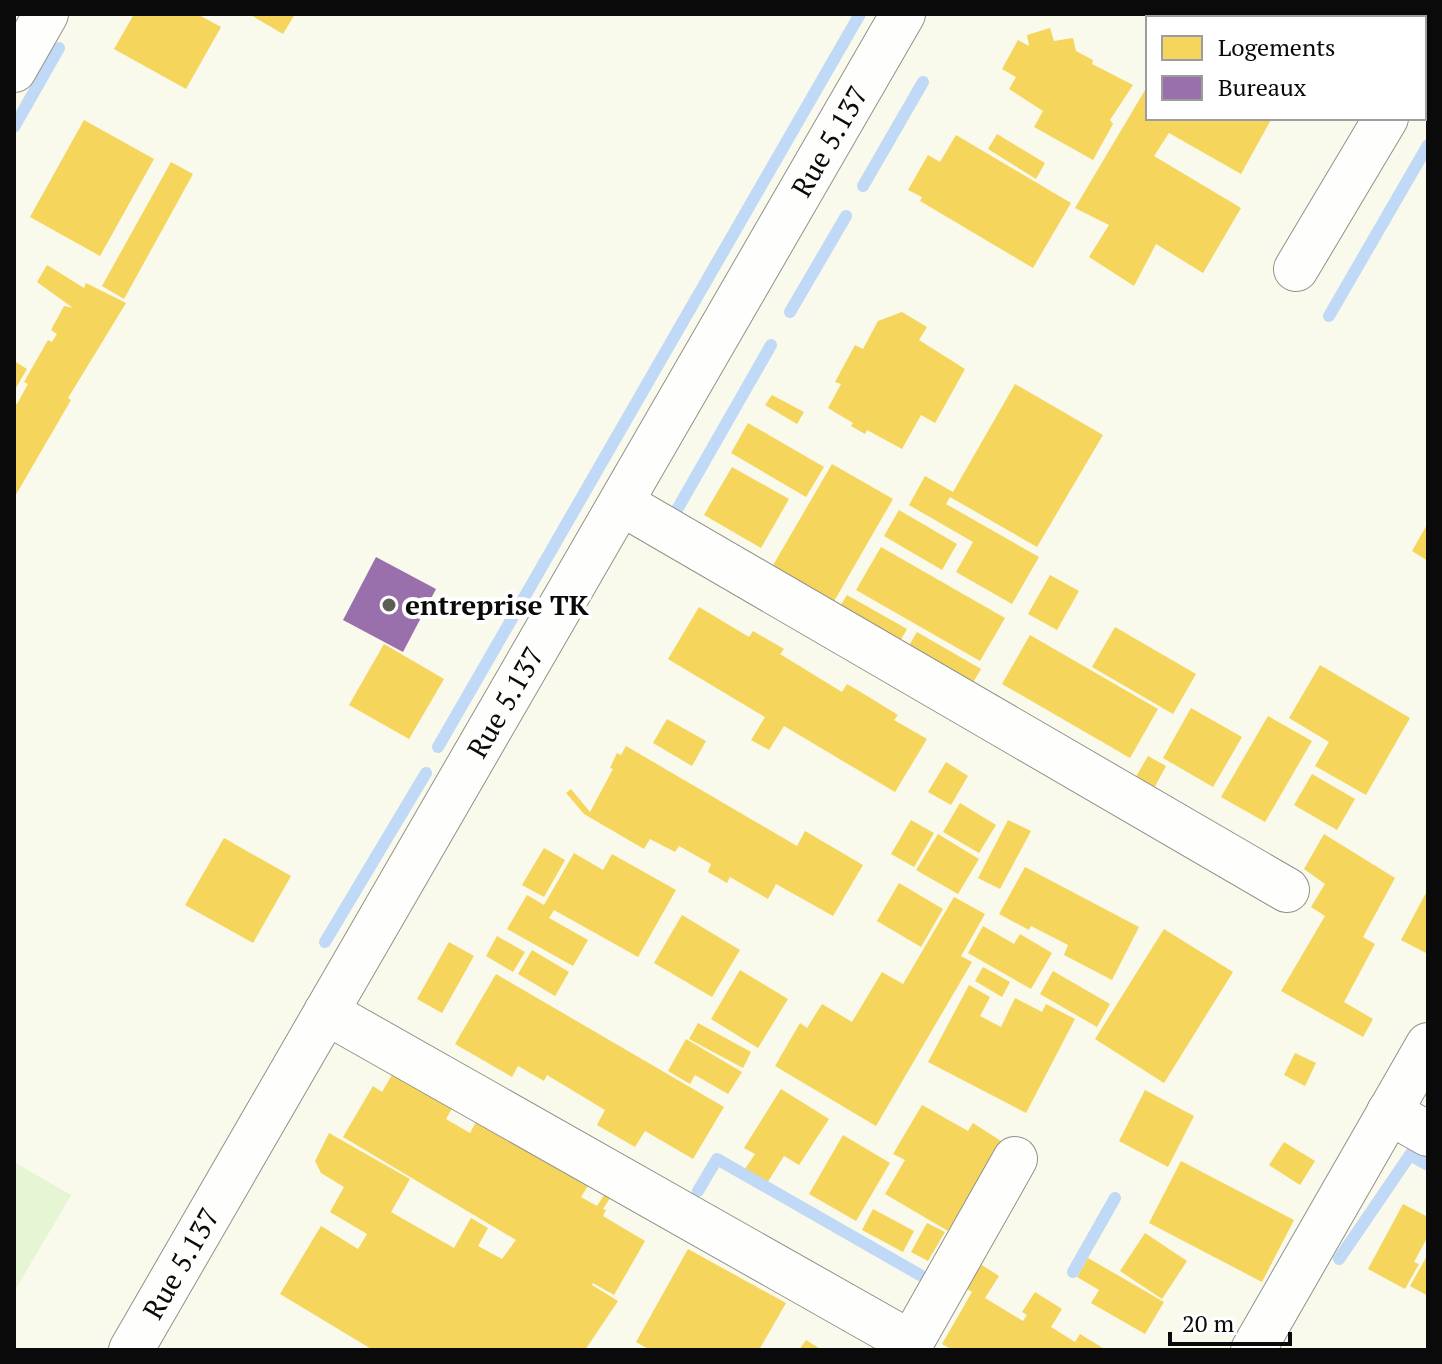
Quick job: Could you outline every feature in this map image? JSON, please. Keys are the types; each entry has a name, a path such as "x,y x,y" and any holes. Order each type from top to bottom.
{"street":[{"path":"14,70 46,14"},
{"name":"Rue 5.137","path":"131,1350 903,14"},
{"path":"1296,269 1385,120"},
{"path":"621,503 1287,890"},
{"path":"326,1012 909,1347 1015,1159"},
{"path":"1253,1350 1428,1045"},
{"path":"1389,1112 1428,1134"}],"green space":[{"path":"14,1162 71,1195 14,1292"}],"building: Logements":[{"path":"134,14 197,14 221,27 186,89 114,49"},
{"path":"249,14 295,14 283,34"},
{"path":"1188,14 1343,14 1342,16"},
{"path":"1050,28 1054,41 1073,38 1076,51 1093,60 1092,64 1133,85 1110,120 1113,124 1093,160 1034,127 1043,111 1009,89 1016,77 1002,69 1018,40 1029,46 1027,35"},
{"path":"1146,88 1146,120 1271,120 1241,174 1169,133 1154,156 1241,208 1203,273 1156,244 1134,286 1089,257 1109,225 1075,208"},
{"path":"84,120 154,159 100,256 30,217"},
{"path":"997,134 1045,163 1036,179 988,149"},
{"path":"956,135 1071,203 1033,268 920,201 922,197 908,190 928,155 940,162"},
{"path":"171,162 193,174 124,299 102,286"},
{"path":"47,265 84,288 86,283 126,303 68,398 71,400 14,498 14,403 17,404 28,384 24,382 48,340 52,342 57,334 51,330 64,306 73,308 37,282"},
{"path":"902,312 927,327 919,340 965,369 935,423 921,415 902,449 867,430 865,434 828,408 841,384 835,382 855,345 863,349 878,321"},
{"path":"14,361 27,369 14,391"},
{"path":"1015,384 1103,435 1037,547 950,497 946,504 1039,557 1012,604 956,572 973,542 909,505 925,476 953,492"},
{"path":"772,395 804,412 797,424 765,405"},
{"path":"748,423 824,467 806,497 731,453"},
{"path":"832,464 893,499 833,603 772,567"},
{"path":"732,467 789,499 761,548 704,515"},
{"path":"899,510 957,544 942,570 884,536"},
{"path":"1428,523 1428,561 1412,551"},
{"path":"881,547 1005,618 980,661 856,590"},
{"path":"1050,575 1079,591 1057,630 1028,614"},
{"path":"847,595 907,629 899,643 839,608"},
{"path":"699,607 749,637 753,631 784,649 780,654 842,692 847,684 898,715 894,720 927,739 895,792 784,726 769,750 751,740 765,717 668,659"},
{"path":"1115,627 1196,674 1173,714 1092,667"},
{"path":"917,632 981,669 972,684 908,647"},
{"path":"1030,635 1158,709 1130,758 1002,684"},
{"path":"384,644 444,679 409,739 349,705"},
{"path":"1320,665 1410,718 1366,795 1315,766 1329,742 1289,718"},
{"path":"1191,708 1242,737 1213,787 1163,758"},
{"path":"1268,716 1312,741 1265,822 1221,797"},
{"path":"667,719 706,741 692,766 653,743"},
{"path":"626,746 797,846 805,831 863,865 833,916 776,884 768,899 730,877 727,883 708,872 711,864 679,846 675,852 650,839 644,849 584,814 566,793 571,789 590,812 613,769 610,768 617,753 621,755"},
{"path":"1148,756 1166,766 1152,792 1133,782"},
{"path":"946,762 968,776 951,805 928,792"},
{"path":"1312,774 1355,799 1337,830 1294,805"},
{"path":"960,803 996,825 979,853 943,832"},
{"path":"911,820 934,833 914,867 891,854"},
{"path":"1008,820 1031,831 1000,889 978,878"},
{"path":"938,834 979,859 958,894 916,870"},
{"path":"1324,834 1395,878 1363,937 1375,944 1344,1002 1373,1019 1363,1037 1281,991 1325,916 1311,907 1325,884 1304,869"},
{"path":"224,838 291,876 253,943 185,905"},
{"path":"544,848 565,860 544,897 522,885"},
{"path":"574,853 603,870 612,854 676,890 638,957 554,910 549,918 588,940 573,966 507,929 527,895 544,905"},
{"path":"1025,867 1139,927 1112,980 1064,955 1068,945 999,914"},
{"path":"899,883 943,909 921,947 877,921"},
{"path":"1428,889 1428,954 1401,940"},
{"path":"954,897 985,914 961,956 972,962 876,1126 775,1066 800,1023 807,1028 822,1004 852,1022 882,972 903,984"},
{"path":"682,915 740,950 712,997 654,963"},
{"path":"983,926 1014,944 1020,934 1052,953 1031,989 968,953"},
{"path":"1164,929 1233,972 1164,1083 1095,1039"},
{"path":"497,936 525,952 513,972 486,956"},
{"path":"449,942 474,956 442,1013 417,999"},
{"path":"532,950 569,972 555,996 518,974"},
{"path":"983,967 1010,982 1002,997 975,981"},
{"path":"740,970 788,999 758,1048 711,1019"},
{"path":"1053,971 1110,1004 1097,1027 1040,994"},
{"path":"496,974 724,1107 693,1159 645,1131 635,1147 597,1125 605,1110 547,1075 544,1081 518,1066 512,1077 455,1044"},
{"path":"969,985 990,997 980,1016 1001,1027 1015,998 1042,1012 1046,1004 1075,1019 1026,1113 928,1062"},
{"path":"698,1023 751,1052 743,1068 689,1039"},
{"path":"686,1039 742,1072 728,1094 695,1075 690,1084 668,1071"},
{"path":"1295,1053 1316,1063 1305,1086 1284,1075"},
{"path":"396,1068 455,1103 446,1119 470,1133 478,1118 591,1181 581,1197 597,1206 606,1192 612,1195 603,1209 606,1210 603,1216 645,1241 614,1295 593,1283 618,1301 585,1350 373,1350 280,1294 321,1226 358,1249 367,1234 330,1212 344,1187 321,1173 315,1161 329,1133 410,1179 391,1212 454,1248 471,1218 488,1228 478,1246 502,1259 516,1240 343,1137 373,1086 382,1092"},
{"path":"781,1089 829,1119 799,1165 784,1156 767,1183 745,1169 755,1154 744,1148"},
{"path":"1145,1090 1194,1116 1168,1167 1119,1141"},
{"path":"922,1105 968,1131 973,1123 1001,1141 948,1231 885,1194 905,1160 893,1154"},
{"path":"843,1135 890,1163 856,1221 809,1194"},
{"path":"1284,1142 1315,1161 1300,1185 1269,1165"},
{"path":"1181,1161 1294,1220 1262,1282 1149,1223"},
{"path":"1403,1204 1428,1217 1428,1236 1414,1262 1419,1264 1405,1289 1368,1269"},
{"path":"873,1209 914,1231 903,1252 862,1230"},
{"path":"927,1223 945,1232 928,1261 911,1252"},
{"path":"1145,1233 1187,1261 1162,1299 1120,1271"},
{"path":"688,1249 786,1303 759,1350 650,1350 636,1342"},
{"path":"1428,1254 1428,1296 1410,1286"},
{"path":"1088,1258 1164,1302 1145,1334 1091,1303 1099,1290 1077,1277"},
{"path":"974,1260 999,1276 985,1298 1023,1321 1027,1315 1022,1312 1035,1292 1062,1309 1051,1327 1075,1342 1080,1334 1106,1350 953,1350 942,1344 972,1292 959,1284"},
{"path":"806,1340 822,1350 799,1350"}],"building: Bureaux":[{"name":"entreprise TK","path":"376,557 436,589 403,652 343,620"}],"waterway":[{"path":"438,747 860,14"},
{"path":"14,127 59,48"},
{"path":"863,186 923,82"},
{"path":"1329,316 1428,145"},
{"path":"790,312 846,216"},
{"path":"674,515 771,345"},
{"path":"325,942 426,773"},
{"path":"1339,1259 1412,1152"},
{"path":"698,1191 717,1159 920,1275"},
{"path":"1417,1159 1428,1165"},
{"path":"1073,1272 1115,1198"}],"place":[{"name":"entreprise TK","path":"389,605"}]}
